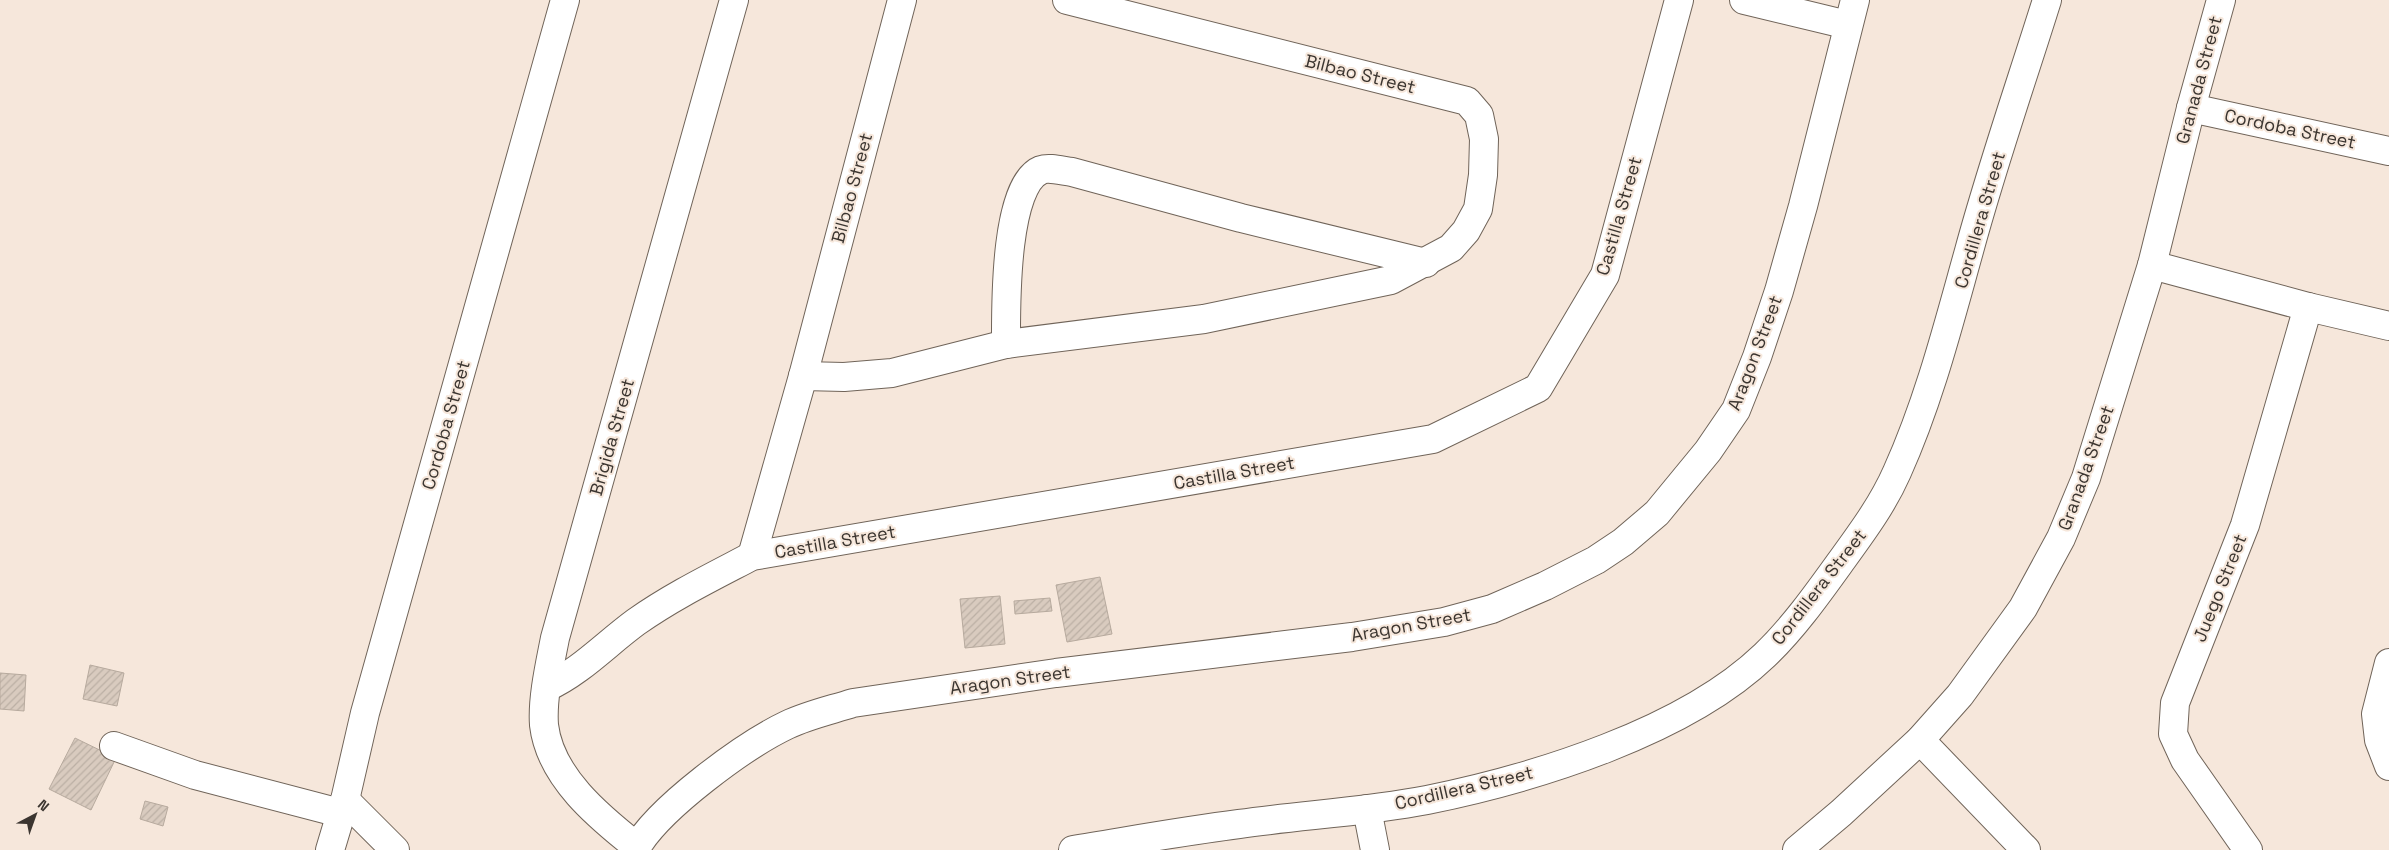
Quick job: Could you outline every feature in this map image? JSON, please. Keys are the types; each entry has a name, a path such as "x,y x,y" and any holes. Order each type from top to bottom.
{"street":[{"name":"Cordoba Street","path":"330,850 343,806 365,713 565,0"},
{"name":"Brigida Street","path":"636,848 598,817 567,779 553,756 544,725 547,688 555,638 734,0"},
{"name":"Bilbao Street","path":"752,556 803,376 902,0"},
{"name":"Bilbao Street","path":"803,376 844,377 892,373 1006,344 1204,319 1328,295 1391,280 1451,248 1466,231 1478,209 1483,175 1484,139 1479,114 1467,101 1067,0"},
{"name":"Castilla Street","path":"547,688 564,679 635,623 664,603 752,556 1434,439 1538,388 1604,275 1679,0"},
{"path":"1744,0 1852,12"},
{"name":"Cordillera Street","path":"1074,850 1241,823 1367,809 1426,800 1508,780 1569,761 1648,731 1718,692 1764,656 1792,626 1874,516 1896,474 1935,375 1969,249 2047,0"},
{"name":"Granada Street","path":"1797,850 1841,813 1920,740 1960,695 2023,608 2061,538 2086,478 2152,265 2191,108 2221,0"},
{"name":"Aragon Street","path":"636,848 672,805 720,768 788,724 822,712 853,703 1056,673 1352,637 1444,622 1492,609 1545,586 1596,560 1624,542 1657,513 1708,451 1736,410 1757,357 1781,282 1803,206 1852,12"},
{"name":"Cordoba Street","path":"2191,108 2389,151"},
{"path":"1006,344 1007,262 1014,225 1021,198 1031,176 1043,169 1072,172 1241,218 1426,263"},
{"path":"2152,265 2308,307 2389,326"},
{"name":"Juego Street","path":"2248,850 2185,760 2173,734 2175,703 2186,669 2214,607 2245,525 2308,307"},
{"path":"2389,663 2376,714 2379,740 2389,766"},
{"path":"1920,740 2026,850"},
{"path":"114,746 195,775 343,806 395,850"},
{"path":"1367,809 1376,850"}],"building":[{"path":"1100,577 1112,634 1067,642 1056,585"},
{"path":"1000,596 1005,644 965,648 960,599"},
{"path":"1050,598 1052,611 1015,614 1014,601"},
{"path":"90,665 124,673 117,706 83,699"},
{"path":"0,673 26,675 24,711 0,709"},
{"path":"75,738 116,758 91,810 49,789"},
{"path":"145,801 168,807 163,826 140,819"}]}
